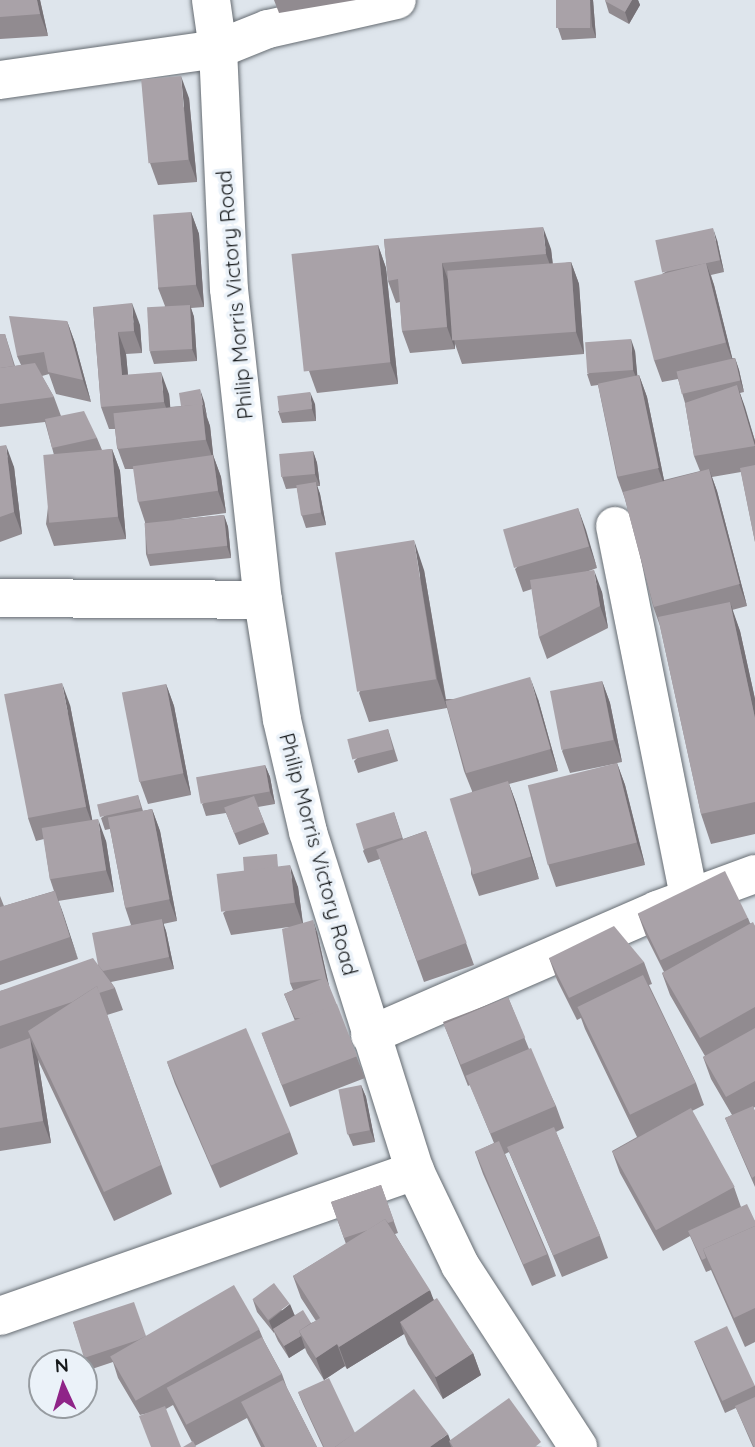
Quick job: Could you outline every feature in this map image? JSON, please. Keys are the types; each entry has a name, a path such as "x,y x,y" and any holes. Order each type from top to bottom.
{"street":[{"name":"Philip Morris Victory Road","path":"211,0 218,50 229,289 263,600 282,719 308,832 415,1171 460,1265 578,1447"},
{"path":"0,80 218,50 268,29 397,0"},
{"path":"615,526 689,898"},
{"path":"0,598 263,600"},
{"path":"370,1035 689,898 755,874"},
{"path":"0,1316 415,1171"}],"building":[{"path":"0,0 37,0 40,14 0,17"},
{"path":"556,0 590,0 590,28 556,28"},
{"path":"605,0 632,0 625,12"},
{"path":"181,76 188,160 148,163 141,79"},
{"path":"191,212 196,285 158,287 153,215"},
{"path":"543,227 546,254 442,263 447,327 402,331 398,279 388,281 384,239"},
{"path":"713,228 720,260 662,273 655,240"},
{"path":"378,245 390,362 304,371 291,254"},
{"path":"571,262 576,332 452,340 447,271"},
{"path":"706,263 726,343 654,360 634,281"},
{"path":"132,303 134,331 118,332 122,375 161,372 164,402 101,407 93,307"},
{"path":"190,305 192,349 149,351 147,307"},
{"path":"9,316 67,321 83,380 48,372 44,352 17,356"},
{"path":"0,334 5,334 14,366 0,368"},
{"path":"631,339 633,370 587,373 585,342"},
{"path":"735,358 740,380 682,394 677,371"},
{"path":"35,363 54,397 0,404 0,368"},
{"path":"639,375 659,468 618,477 598,384"},
{"path":"737,385 755,446 694,456 685,403"},
{"path":"200,389 203,405 181,406 179,393"},
{"path":"310,392 312,409 279,413 277,396"},
{"path":"202,404 206,440 117,449 113,413"},
{"path":"84,411 97,438 52,448 45,419"},
{"path":"6,445 14,512 0,517 0,446"},
{"path":"112,449 118,517 49,523 43,455"},
{"path":"313,451 315,474 281,477 279,454"},
{"path":"213,455 218,491 138,502 133,466"},
{"path":"755,465 755,542 740,468"},
{"path":"709,469 740,584 654,607 623,492"},
{"path":"316,482 321,513 301,516 296,485"},
{"path":"578,508 589,546 514,568 503,529"},
{"path":"224,515 227,546 148,554 144,523"},
{"path":"414,540 436,679 357,692 335,553"},
{"path":"594,570 600,606 539,637 530,580"},
{"path":"730,602 755,718 755,802 701,814 658,617"},
{"path":"530,677 551,749 466,773 445,701"},
{"path":"602,681 613,740 561,750 550,691"},
{"path":"62,683 86,807 28,818 4,694"},
{"path":"166,684 183,773 139,782 122,693"},
{"path":"388,729 393,749 352,760 347,739"},
{"path":"617,763 637,843 548,865 528,785"},
{"path":"265,765 270,792 201,804 196,777"},
{"path":"508,781 531,857 473,874 450,799"},
{"path":"138,795 141,808 100,817 97,804"},
{"path":"254,796 264,822 234,834 224,807"},
{"path":"152,809 170,899 125,908 108,818"},
{"path":"394,812 402,838 364,850 356,824"},
{"path":"98,819 106,870 50,879 42,828"},
{"path":"426,831 467,943 417,961 376,849"},
{"path":"277,854 278,867 244,872 243,857"},
{"path":"290,865 295,903 221,912 217,874"},
{"path":"725,871 748,918 661,960 638,914"},
{"path":"55,891 70,937 0,961 0,907"},
{"path":"162,919 169,957 103,971 98,965 92,933"},
{"path":"313,920 326,978 337,1005 303,1018 295,1018 284,994 322,979 290,983 282,929"},
{"path":"753,922 755,1007 700,1038 662,973"},
{"path":"614,926 644,962 569,998 549,958"},
{"path":"93,958 115,988 99,993 97,986 72,1002 0,1026 0,991"},
{"path":"643,975 696,1083 630,1115 577,1007"},
{"path":"97,986 161,1165 104,1192 28,1031"},
{"path":"508,997 525,1038 461,1065 444,1024"},
{"path":"337,1004 357,1056 281,1085 261,1033"},
{"path":"246,1028 290,1132 211,1166 167,1062"},
{"path":"755,1028 755,1081 726,1097 703,1057"},
{"path":"30,1038 43,1121 0,1128 0,1049"},
{"path":"531,1048 556,1106 490,1134 466,1076"},
{"path":"361,1085 370,1130 347,1135 338,1089"},
{"path":"753,1106 755,1176 752,1178 725,1118"},
{"path":"691,1108 735,1187 656,1230 612,1152"},
{"path":"554,1127 600,1236 553,1256 507,1147"},
{"path":"499,1141 547,1254 523,1264 475,1151"},
{"path":"381,1185 394,1221 388,1223 385,1219 368,1230 344,1238 331,1202"},
{"path":"747,1204 755,1226 703,1249 706,1258 702,1260 688,1231"},
{"path":"385,1219 430,1290 339,1347 337,1344 316,1358 299,1331 320,1318 293,1276"},
{"path":"755,1226 755,1308 734,1318 703,1249"},
{"path":"274,1283 290,1304 268,1320 252,1299"},
{"path":"234,1285 260,1329 136,1401 110,1356"},
{"path":"437,1298 473,1353 436,1377 400,1322"},
{"path":"134,1302 146,1336 98,1353 98,1349 81,1349 73,1322"},
{"path":"303,1310 311,1323 299,1331 301,1336 284,1346 273,1329"},
{"path":"727,1326 755,1386 722,1401 694,1341"},
{"path":"262,1337 282,1374 186,1425 167,1388"},
{"path":"329,1378 355,1433 335,1447 324,1447 298,1392"},
{"path":"283,1380 317,1447 265,1447 241,1402"},
{"path":"414,1389 448,1434 430,1447 335,1447"},
{"path":"755,1397 755,1447 754,1447 735,1406"},
{"path":"509,1398 541,1442 535,1447 453,1447 449,1441"},
{"path":"165,1406 181,1447 151,1447 139,1416"},
{"path":"193,1441 196,1447 183,1447"}]}
